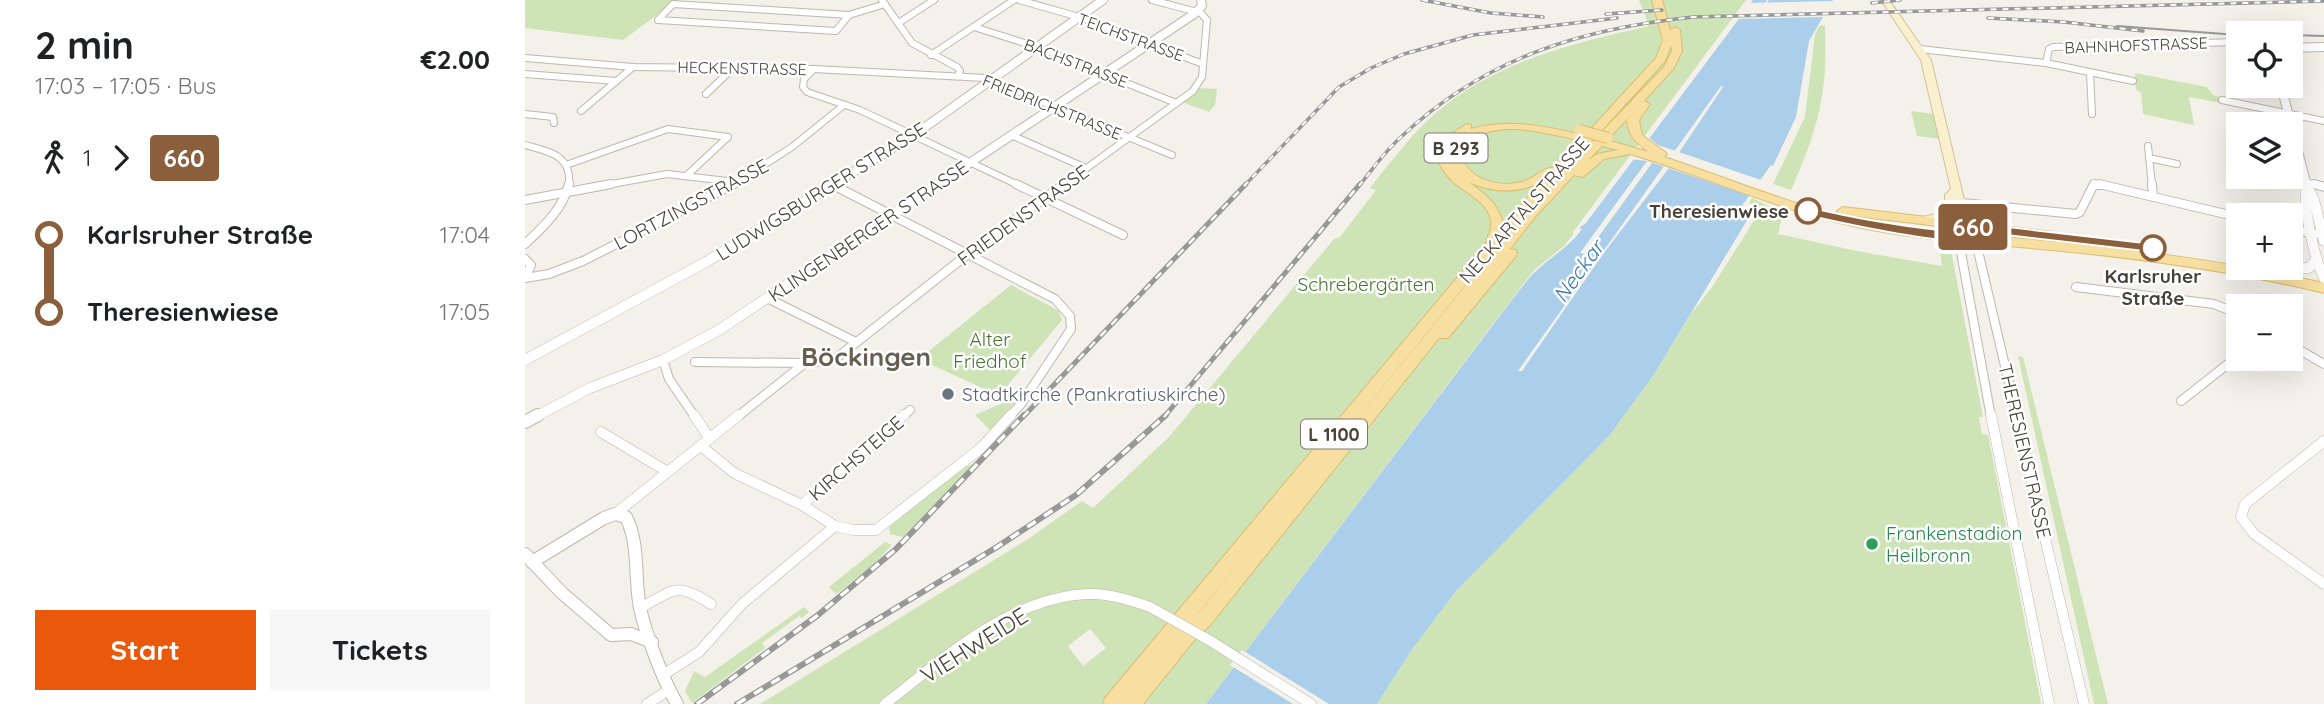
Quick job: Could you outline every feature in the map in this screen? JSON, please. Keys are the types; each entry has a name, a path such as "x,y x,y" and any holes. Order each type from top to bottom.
{"main road":[{"name":"THERESIENSTRASSE","path":"1885,0 1920,49 1928,68 1959,198 1974,233"},
{"name":"NECKARTALSTRASSE","path":"1634,147 1633,120 1683,59 1683,45 1674,24 1659,1"},
{"name":"NECKARTALSTRASSE","path":"1112,704 1485,252 1665,52 1668,40 1659,1"},
{"name":"NECKARTALSTRASSE","path":"1131,704 1185,638 1205,618 1531,214 1669,68 1677,51 1674,24"},
{"path":"1485,252 1495,235 1497,218 1488,203 1446,168 1442,157 1447,141 1464,128 1494,121 1528,121 1577,133"},
{"name":"B 293","path":"1574,152 1540,178 1509,187 1486,184 1467,176 1459,169 1454,153 1467,136 1488,128 1526,127 1577,133 1634,147"},
{"name":"NECKARTALSTRASSE","path":"1401,377 1458,318 1576,176 1601,156 1634,147 1777,196"},
{"path":"1918,222 1944,216 1950,209 1949,195 1959,198"},
{"path":"1777,196 1851,213 1918,222 1957,231"},
{"path":"1777,196 1854,223 1957,231 2145,255 2324,288"},
{"name":"THERESIENSTRASSE","path":"1957,231 1955,209 1959,198"},
{"path":"1974,233 2226,260"},
{"path":"2303,274 2324,279"}],"street":[{"path":"900,22 934,0"},
{"path":"931,55 1016,0"},
{"name":"TEICHSTRASSE","path":"1016,0 1079,17 1203,64"},
{"name":"LUDWIGSBURGER STRASSE","path":"525,360 706,262 914,135 1103,0"},
{"path":"1151,0 1198,12 1207,20 1203,64"},
{"path":"1198,12 1202,6 1201,0"},
{"path":"849,15 836,31 661,21 658,18 673,4 849,15 884,2"},
{"name":"FRIEDRICHSTRASSE","path":"884,2 912,43 957,67 960,71 958,76 990,80 1172,155"},
{"name":"KLINGENBERGER STRASSE","path":"525,422 590,388 663,360 719,330 1198,12"},
{"name":"BACHSTRASSE","path":"974,27 1037,47 1176,103"},
{"name":"BAHNHOFSTRASSE","path":"2046,63 2048,50 2053,47 2226,42"},
{"path":"2303,47 2324,47"},
{"path":"1920,49 2046,63 2133,81"},
{"name":"HECKENSTRASSE","path":"525,58 633,66 814,69 958,76"},
{"path":"804,69 812,59"},
{"name":"FRIEDENSTRASSE","path":"695,362 834,360 968,254 1192,91 1201,80 1203,64"},
{"path":"581,111 633,66"},
{"path":"706,94 733,68"},
{"path":"814,69 804,79 803,86 807,92 845,105 914,135 1123,234"},
{"path":"2090,73 2092,114"},
{"path":"525,74 617,81"},
{"path":"2222,100 2283,112"},
{"name":"LORTZINGSTRASSE","path":"525,278 551,273 683,213 798,145 845,105"},
{"path":"525,114 553,117 554,124"},
{"path":"2303,116 2324,121"},
{"path":"566,165 668,129 728,137 686,176"},
{"path":"1011,135 1086,168"},
{"path":"525,145 555,154 566,165 571,177 569,191 553,217 525,244"},
{"path":"2148,146 2153,197"},
{"path":"2149,158 2177,164"},
{"path":"525,200 667,174 736,182"},
{"path":"2303,176 2314,200 2321,236 2315,261 2309,268 2303,268"},
{"path":"701,446 734,473 802,505 835,526 861,531 876,530 989,440 1021,404 1071,329 1072,320 1063,305 1055,299 833,184"},
{"path":"1959,198 2076,214 2080,212 2095,184 2226,213"},
{"path":"2305,184 2324,187"},
{"name":"THERESIENSTRASSE","path":"1957,231 2001,473 2049,704"},
{"path":"2303,232 2321,236"},
{"name":"THERESIENSTRASSE","path":"1974,233 2084,704"},
{"path":"525,259 531,265 525,278"},
{"path":"2295,281 2324,279 2315,261"},
{"path":"2076,288 2213,304 2226,309"},
{"path":"767,298 856,342"},
{"path":"2303,352 2324,364"},
{"path":"663,360 669,379 710,439"},
{"path":"652,642 632,634 611,635 562,593 529,558 615,514 805,362"},
{"path":"2181,401 2226,365"},
{"name":"KIRCHSTEIGE","path":"802,505 910,410"},
{"path":"601,432 668,472"},
{"path":"2324,441 2245,504 2241,517 2254,534 2324,584"},
{"path":"615,514 630,521 640,608 663,675 677,704"},
{"path":"663,675 699,652 743,604 835,526"},
{"path":"640,608 679,588 689,590 711,604"},
{"name":"VIEHWEIDE","path":"885,704 973,640 1016,614 1083,594 1106,596 1150,607 1198,633 1311,704"},
{"path":"647,704 669,690"}],"green space":[{"path":"525,0 677,0 623,40 525,28"},
{"name":"Schrebergärten","path":"1639,0 1746,0 1573,235 1564,246 1534,270 1206,704 760,704 1028,539 1082,501 1093,508 1169,437 1334,239 1340,237 1376,190 1370,188 1398,152 1429,119 1453,99 1505,69 1533,58 1590,40 1649,26","holes":["1090,629 1106,648 1083,666 1068,646"]},
{"path":"1820,25 1825,26 1823,92 1808,148 1791,190 1773,184 1805,117 1815,34"},
{"path":"2135,73 2207,87 2213,95 2220,97 2221,103 2189,97 2194,125 2143,114 2141,93 2136,90"},
{"path":"1200,88 1217,89 1215,105 1209,112 1182,102"},
{"path":"1911,111 1935,114 1941,139 1917,136"},
{"path":"1752,198 1783,213 1778,234 1942,266 1939,243 1950,245 1983,417 1979,417 1982,434 1988,435 2041,704 1377,704 1411,651 1456,591 1610,435 1655,373 1757,216 1755,205 1749,203"},
{"name":"Alter Friedhof","path":"1011,285 1059,311 1062,320 1004,390 989,391 919,359"},
{"path":"2018,356 2023,357 2108,704 2094,704"},
{"path":"1010,400 1015,402 990,430 975,415"},
{"path":"974,464 903,537 890,534 889,526 964,467"},
{"path":"885,542 892,545 871,567 836,594 829,587"},
{"path":"804,607 809,612 802,618 799,616 762,643 765,648 692,703 685,691 694,671 705,677"}],"water":[{"name":"Neckar","path":"1753,0 1767,0 1757,15 1769,0 1833,0 1809,41 1796,117 1773,166 1771,165 1741,207 1749,212 1746,215 1749,217 1655,373 1610,435 1456,591 1411,651 1377,704 1206,704 1533,273 1572,241 1582,229 1579,228 1586,223","holes":["1721,86 1723,87 1666,172 1603,254 1522,371 1518,371","1647,161 1652,163 1594,243 1585,254 1580,253"]}],"pier":[{"path":"1836,1 1825,17 1735,19 1747,3"},
{"path":"1647,136 1658,145 1764,181 1751,196 1647,161 1630,159"},
{"path":"1242,650 1329,704 1293,704 1230,665"}],"tram line":[{"path":"2117,26 2226,34"},
{"path":"2303,35 2324,36"}],"railway":[{"path":"1422,0 1491,13 1543,17"},
{"path":"1872,3 1900,0"},
{"path":"1359,186 1384,154 1433,110 1501,67 1573,39 1651,22 1693,17 2324,1"},
{"path":"1606,14 1662,10"},
{"path":"1244,186 1339,87 1371,68 1404,54 1473,35 1617,18"},
{"path":"1988,18 2064,22 2143,31"},
{"path":"1023,417 1246,184"},
{"path":"1165,416 1360,184"},
{"path":"697,704 818,615 896,549 1024,415"},
{"path":"737,704 997,547 1076,495 1165,416"}],"bus line":[{"name":"660","path":"1808,211 1863,225 1949,236 1975,238 1973,227 2153,248"}],"place":[{"name":"Theresienwiese","path":"1808,211"},
{"name":"Karlsruher Straße","path":"2153,248"},
{"name":"Stadtkirche (Pankratiuskirche)","path":"948,394"},
{"name":"Frankenstadion Heilbronn","path":"1872,544"}],"district":[{"name":"Böckingen","path":"866,356"}]}
